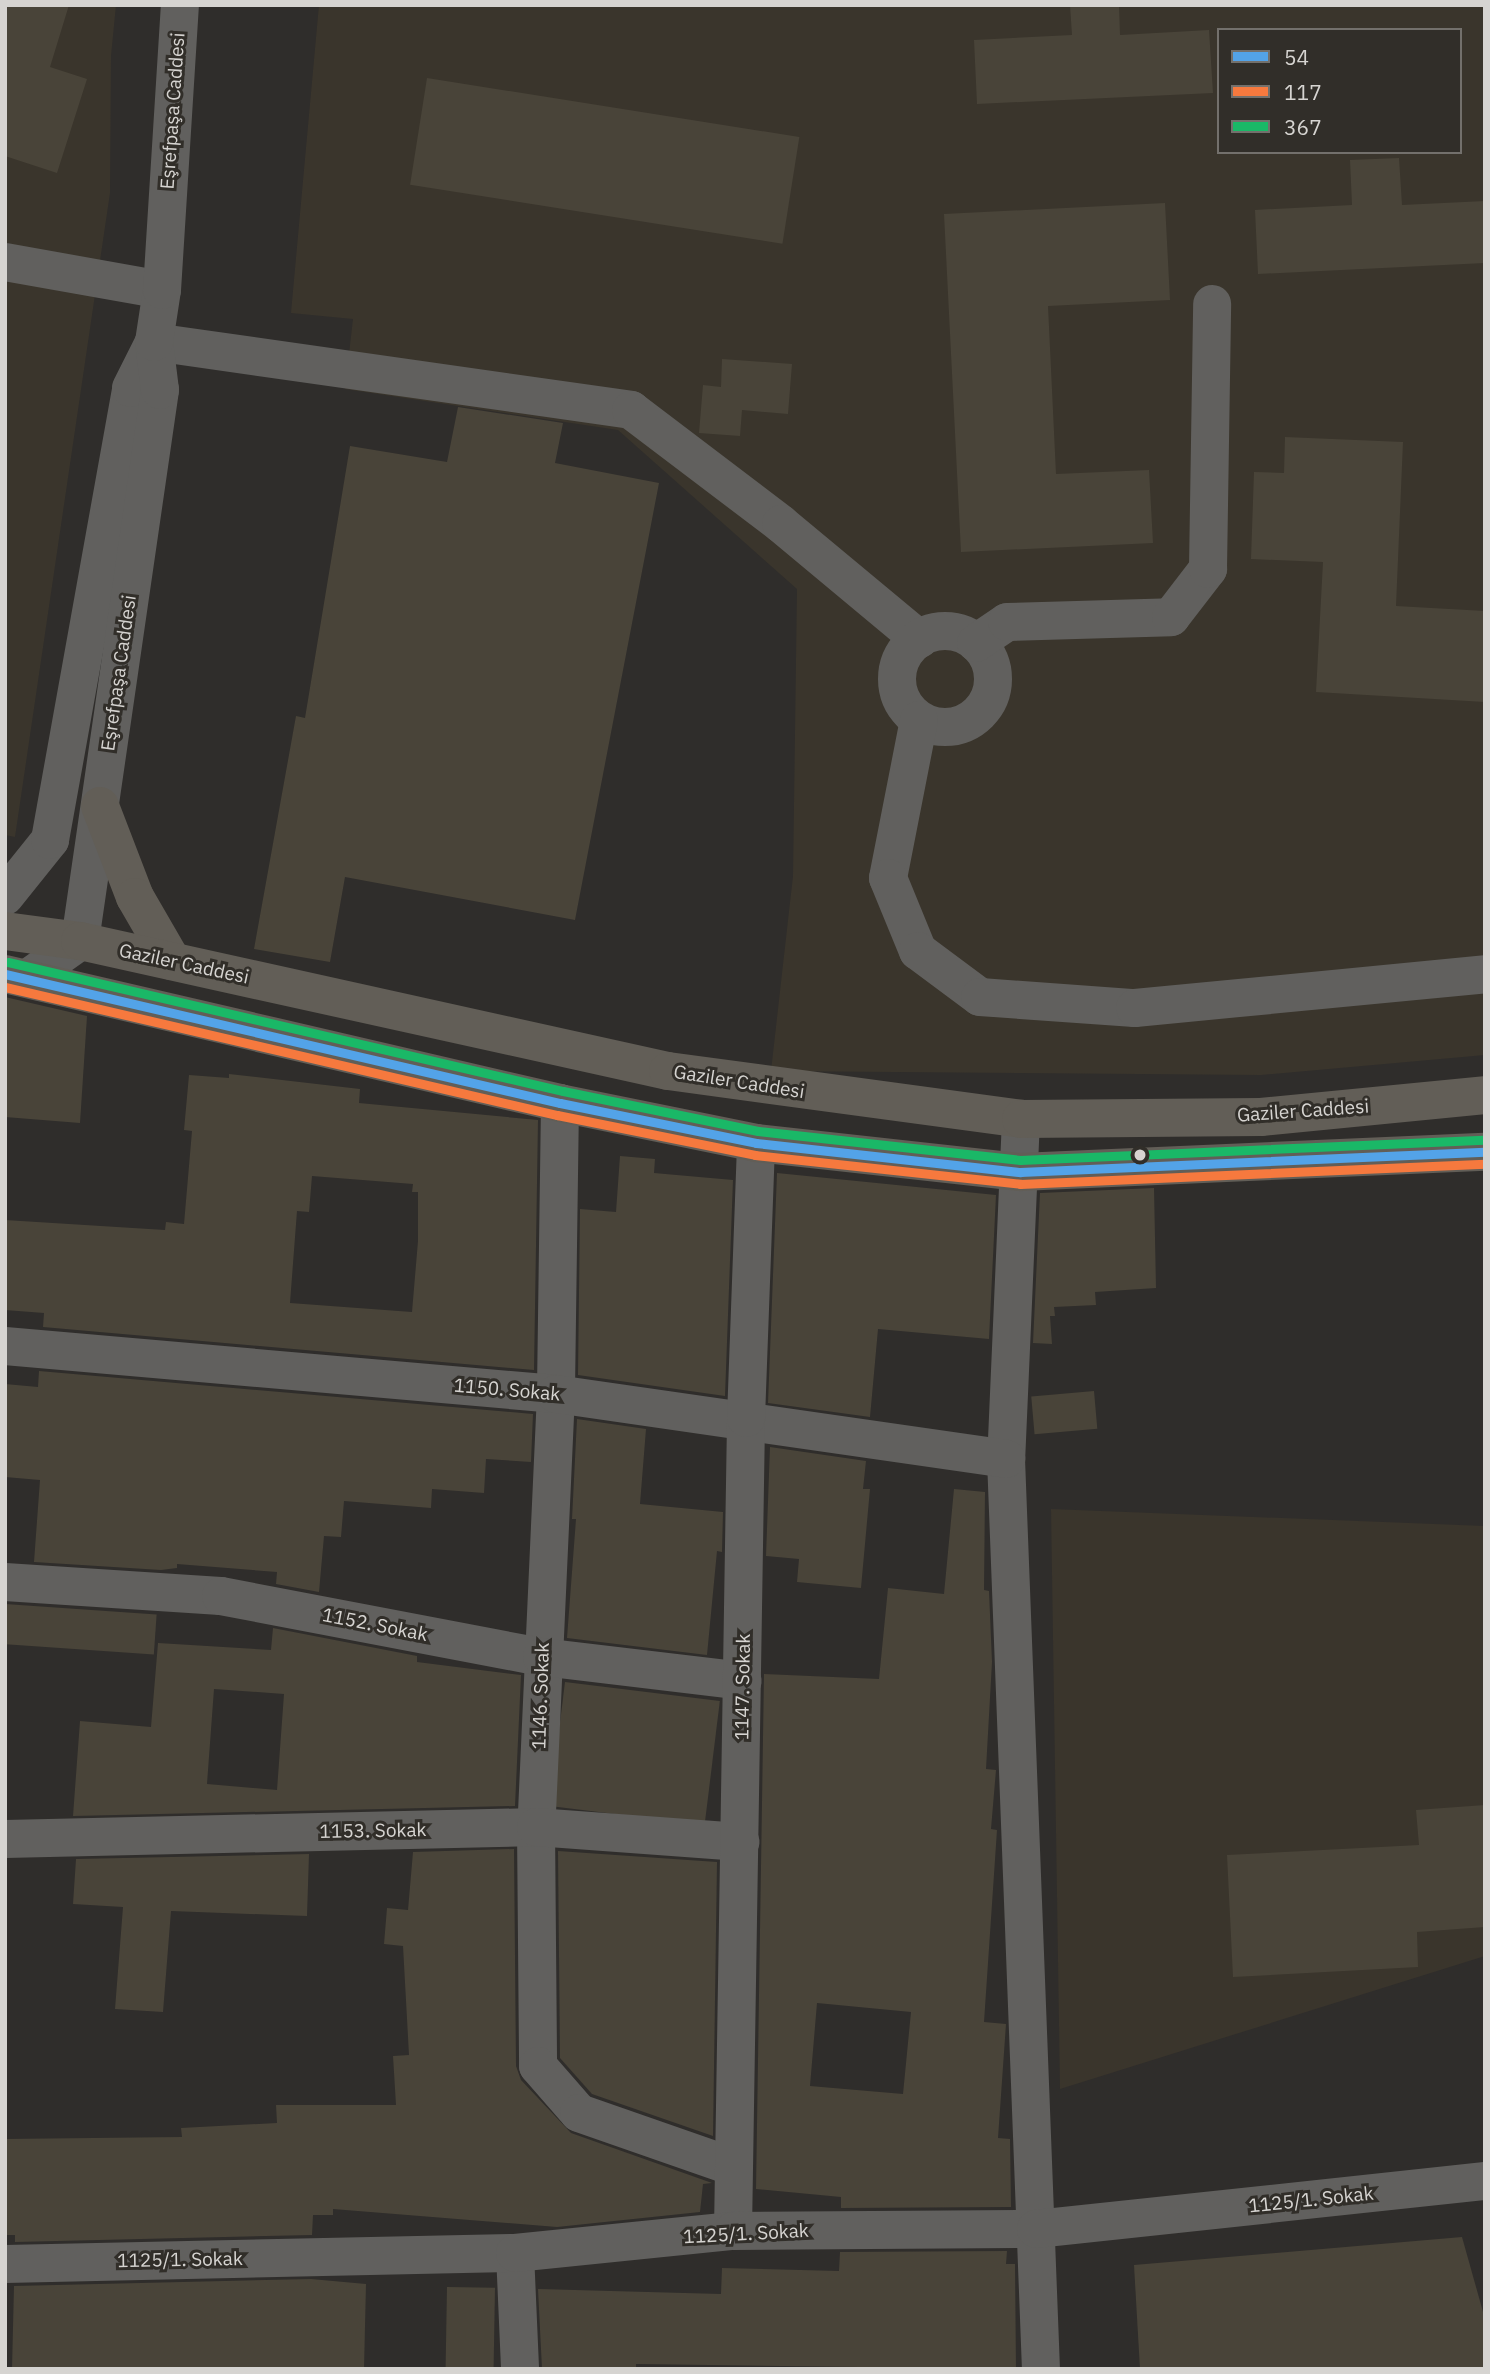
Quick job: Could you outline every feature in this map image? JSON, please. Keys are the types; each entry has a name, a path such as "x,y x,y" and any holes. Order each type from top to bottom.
{"main road":[{"path":"100,806 135,897 172,961"},
{"name":"Gaziler Caddesi","path":"5,931 80,941 667,1071 1021,1119 1261,1117 1485,1095"},
{"path":"17,976 560,1103 756,1143 1020,1172 1485,1152"}],"street":[{"name":"Eşrefpaşa Caddesi","path":"80,941 160,390 154,342 162,290 180,5"},
{"path":"5,262 162,290"},
{"path":"976,643 1007,622 1171,617 1208,569 1212,304"},
{"name":"Eşrefpaşa Caddesi","path":"5,896 50,840 131,388 154,342"},
{"path":"154,342 631,410 781,524 919,639"},
{"path":"949,631 976,643 992,669 989,700 980,713 950,727 919,720 906,708 897,677 908,649 919,639 949,631"},
{"path":"919,720 888,878 918,951 980,996 1135,1008 1485,974"},
{"path":"17,976 80,941"},
{"name":"1146. Sokak","path":"560,1103 556,1394 536,1827 538,2066 579,2113 731,2166"},
{"path":"1021,1119 1006,1459 1041,2369"},
{"name":"1147. Sokak","path":"733,2231 731,2166 740,1842 746,1418 756,1143"},
{"name":"1150. Sokak","path":"5,1346 556,1394 746,1418 1006,1459"},
{"name":"1152. Sokak","path":"5,1582 221,1596 542,1657 743,1681"},
{"name":"1153. Sokak","path":"5,1839 536,1827 740,1842"},
{"name":"1125/1. Sokak","path":"5,2264 515,2253 733,2231 1036,2230 1485,2181"},
{"path":"515,2253 520,2369"}],"shaded area":[{"path":"5,5 116,5 111,56 110,193 15,837 5,835"},
{"path":"319,5 1485,5 1485,1055 1261,1075 771,1071 793,876 797,589 618,430 345,389 353,319 291,313"},
{"path":"1051,1509 1485,1526 1485,1956 1060,2089"}],"building":[{"path":"5,5 69,5 50,67 87,79 57,173 5,156"},
{"path":"1070,5 1119,5 1120,35 1209,30 1213,93 977,104 974,40 1072,35"},
{"path":"427,78 799,137 782,244 410,185"},
{"path":"1399,158 1402,205 1485,201 1485,263 1258,274 1255,210 1352,205 1350,160"},
{"path":"1165,203 1170,300 1048,306 1056,474 1149,470 1153,543 961,552 944,214"},
{"path":"722,359 792,364 788,414 742,410 740,436 699,433 703,385 721,387"},
{"path":"458,407 563,423 555,463 659,483 575,920 345,877 330,962 254,949 296,716 305,718 350,446 447,462"},
{"path":"1285,437 1403,442 1396,606 1485,611 1485,702 1316,692 1323,562 1251,559 1254,472 1284,473"},
{"path":"5,997 87,1016 80,1123 5,1117"},
{"path":"229,1074 360,1089 359,1103 538,1120 534,1370 43,1327 44,1313 5,1310 5,1220 165,1230 166,1222 184,1224 192,1131 184,1130 189,1075 229,1078","holes":["312,1176 413,1184 412,1192 418,1192 418,1241 412,1312 290,1303 297,1211 309,1212"]},
{"path":"620,1156 655,1159 654,1173 733,1180 725,1396 578,1375 580,1209 616,1212"},
{"path":"777,1173 996,1195 989,1339 878,1329 870,1417 768,1403"},
{"path":"1154,1188 1156,1288 1095,1292 1096,1305 1054,1307 1055,1316 1050,1316 1052,1344 1033,1343 1040,1193"},
{"path":"39,1371 533,1414 531,1462 486,1459 484,1493 432,1489 431,1508 344,1501 341,1537 324,1536 319,1592 276,1584 277,1572 177,1564 177,1568 161,1570 34,1562 40,1480 5,1477 5,1384 38,1387"},
{"path":"1094,1391 1097,1429 1035,1434 1031,1396"},
{"path":"577,1419 646,1429 640,1504 723,1512 722,1552 717,1551 707,1655 567,1638 576,1519 572,1519"},
{"path":"770,1447 866,1461 863,1489 870,1489 861,1588 797,1582 799,1559 766,1556"},
{"path":"954,1489 985,1492 984,1590 989,1591 992,1662 986,1769 996,1770 991,1829 997,1830 984,2022 1006,2024 998,2138 1010,2139 1011,2207 841,2208 841,2197 756,2189 764,1674 879,1679 888,1588 944,1594","holes":["817,2003 911,2012 903,2094 810,2086"]},
{"path":"5,1604 157,1615 154,1655 5,1644"},
{"path":"273,1628 417,1656 417,1662 521,1675 515,1806 73,1816 80,1721 151,1727 158,1643 271,1650","holes":["214,1689 284,1694 277,1790 207,1784"]},
{"path":"565,1682 720,1701 705,1825 550,1806"},
{"path":"1485,1805 1485,1927 1417,1932 1418,1967 1233,1977 1227,1855 1419,1845 1416,1810"},
{"path":"514,1849 516,2066 521,2080 571,2133 712,2183 703,2184 700,2212 557,2227 333,2209 333,2215 313,2215 312,2235 15,2242 15,2235 5,2235 5,2139 182,2137 181,2128 277,2123 276,2105 396,2105 393,2056 409,2055 403,1946 384,1944 387,1908 408,1910 413,1852"},
{"path":"558,1851 717,1862 713,2136 592,2094 560,2058"},
{"path":"309,1854 307,1916 171,1911 163,2012 115,2009 123,1907 73,1904 76,1859"},
{"path":"1462,2237 1485,2319 1485,2369 1140,2369 1134,2265"},
{"path":"1007,2251 1006,2264 1015,2264 1016,2369 636,2364 636,2369 542,2369 538,2289 721,2294 722,2268 839,2271 840,2252"},
{"path":"311,2279 366,2284 364,2369 12,2369 14,2286"},
{"path":"447,2287 495,2288 494,2369 446,2369"}],"transit line":[{"name":"367","path":"8,962 563,1091 758,1131 1020,1160 1484,1140"},
{"name":"54","path":"5,974 560,1103 756,1143 1020,1172 1485,1152"},
{"name":"117","path":"5,987 557,1115 755,1155 1020,1184 1485,1164"}]}
